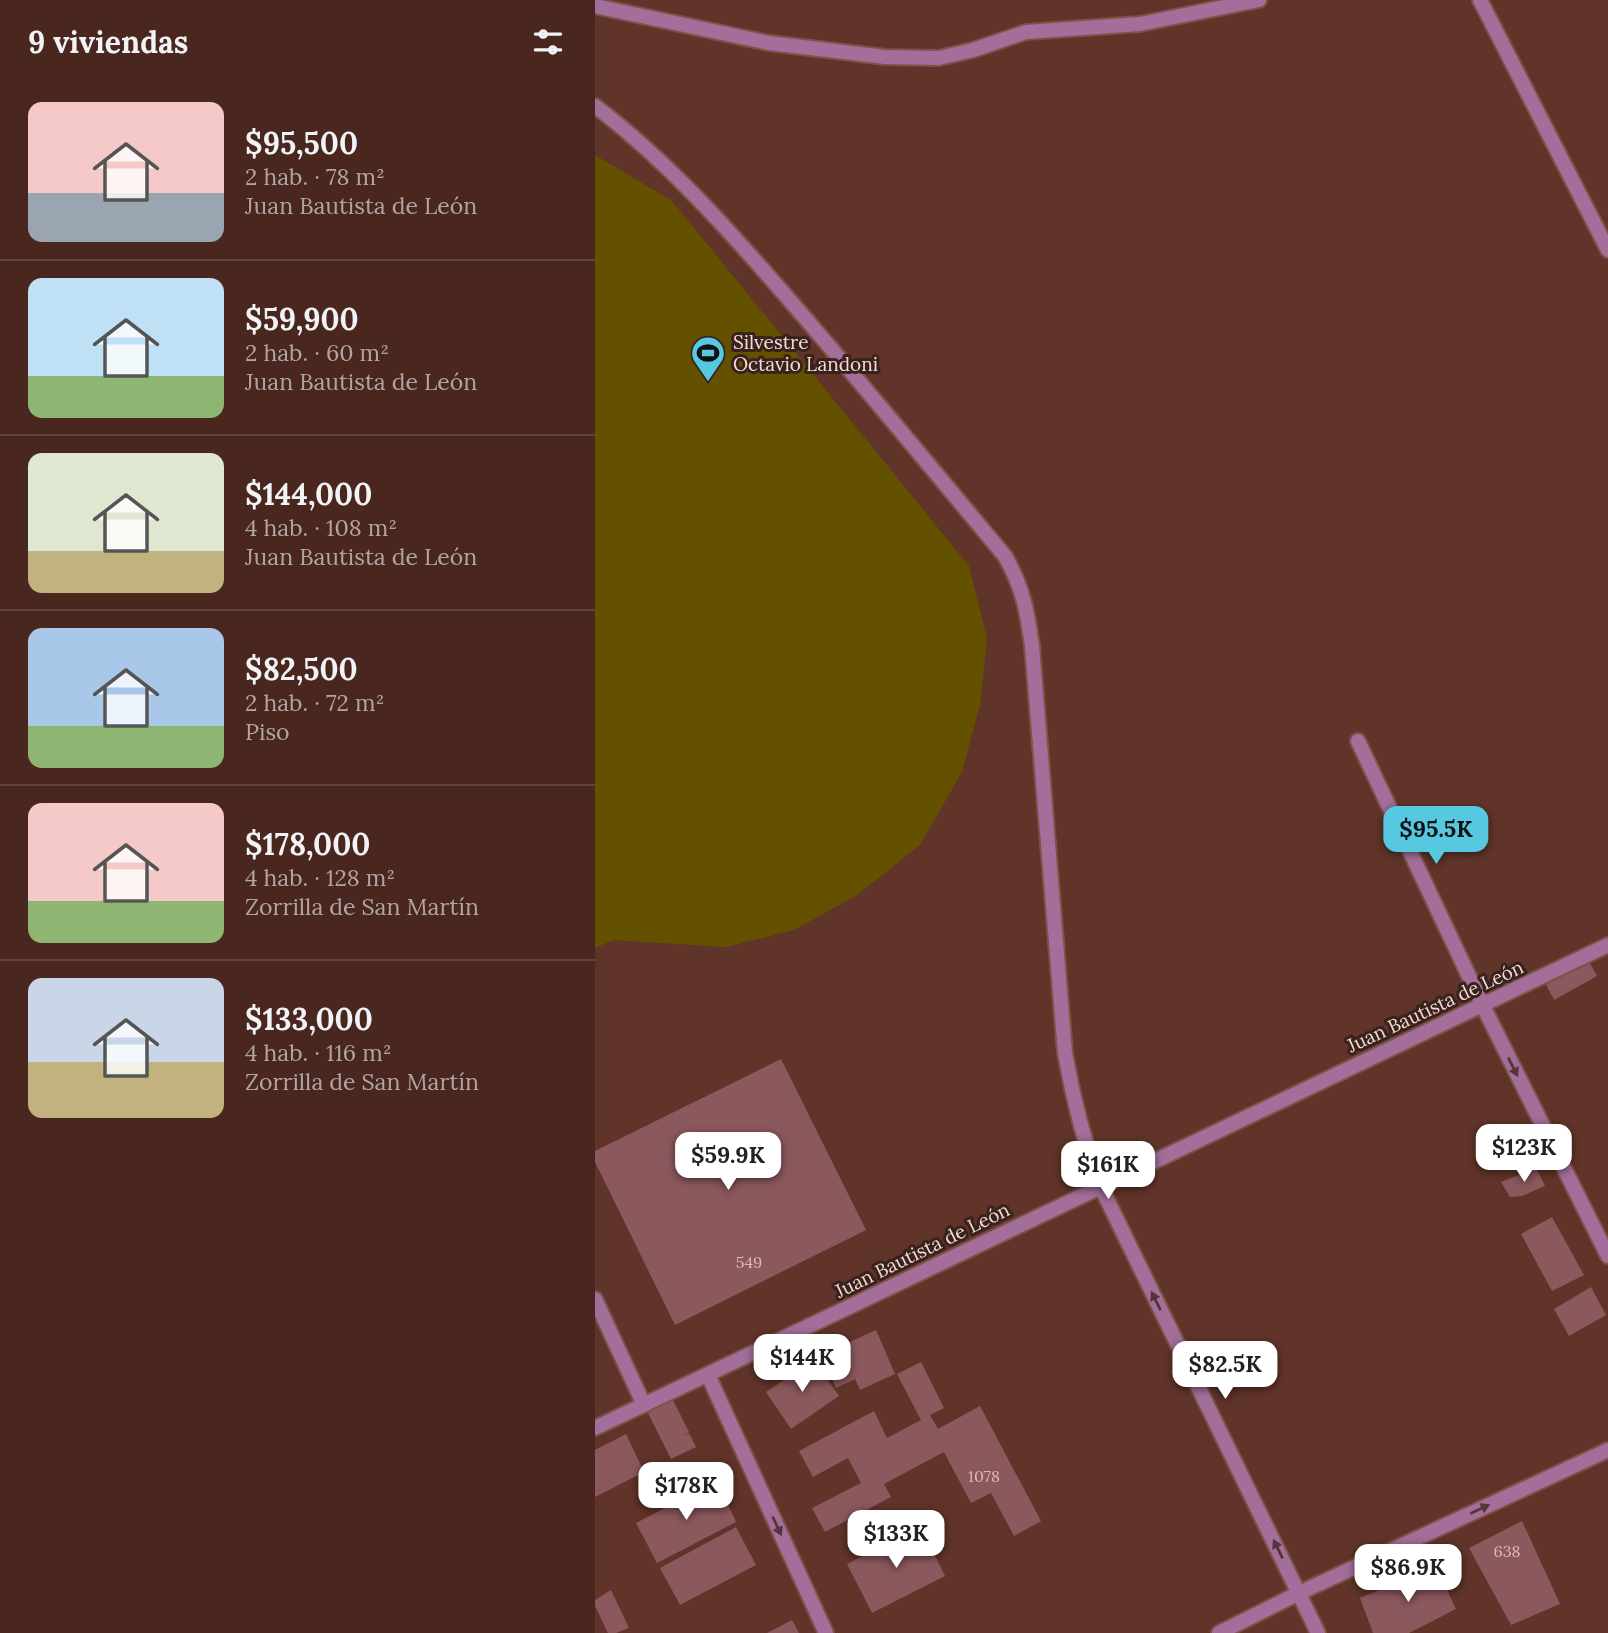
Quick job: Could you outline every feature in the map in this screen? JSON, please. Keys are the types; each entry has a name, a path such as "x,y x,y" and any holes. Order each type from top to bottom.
{"street":[{"path":"595,6 769,43 885,57 939,58 1026,32 1140,24 1259,0"},
{"path":"1480,0 1608,250"},
{"path":"595,106 624,128 716,216 838,355 1005,556 1018,580 1032,646 1065,1053 1083,1141 1100,1185 1318,1633"},
{"path":"1358,741 1483,1006 1608,1256"},
{"name":"Juan Bautista de León","path":"595,1428 1608,945"},
{"path":"595,1299 643,1405"},
{"path":"708,1375 826,1633"},
{"path":"1219,1633 1299,1592 1608,1450"}],"shaded area":[{"name":"Silvestre Octavio Landoni","path":"595,155 672,201 969,566 987,638 980,705 962,772 920,845 857,895 794,930 726,947 613,940 595,948"}],"building":[{"path":"1587,958 1597,976 1554,1000 1544,981"},
{"path":"781,1059 866,1230 675,1325 595,1162 595,1151"},
{"path":"1536,1168 1545,1186 1522,1196 1510,1197 1501,1182"},
{"path":"1552,1217 1584,1275 1552,1291 1521,1234"},
{"path":"1591,1287 1606,1315 1569,1336 1554,1309"},
{"path":"876,1330 895,1374 860,1390 855,1379 836,1388 821,1355"},
{"path":"814,1360 839,1396 791,1429 766,1392"},
{"path":"921,1362 944,1408 930,1415 938,1429 980,1406 1041,1521 1014,1536 991,1493 971,1503 944,1452 884,1484 891,1497 825,1532 812,1508 861,1483 848,1458 813,1477 799,1451 874,1411 887,1438 921,1420 897,1374"},
{"path":"671,1396 689,1432 682,1436 689,1433 696,1447 671,1459 646,1409"},
{"path":"626,1434 644,1472 595,1497 595,1450"},
{"path":"717,1481 736,1522 657,1563 636,1523"},
{"path":"1522,1521 1560,1604 1511,1625 1469,1548"},
{"path":"736,1527 756,1565 680,1605 660,1568"},
{"path":"921,1527 945,1576 872,1613 847,1564"},
{"path":"1436,1566 1456,1609 1409,1633 1373,1633 1360,1598"},
{"path":"611,1590 629,1628 616,1633 608,1633 595,1606 595,1600"},
{"path":"792,1620 799,1633 767,1633"}],"place":[{"name":"Silvestre Octavio Landoni","path":"708,383"}]}
